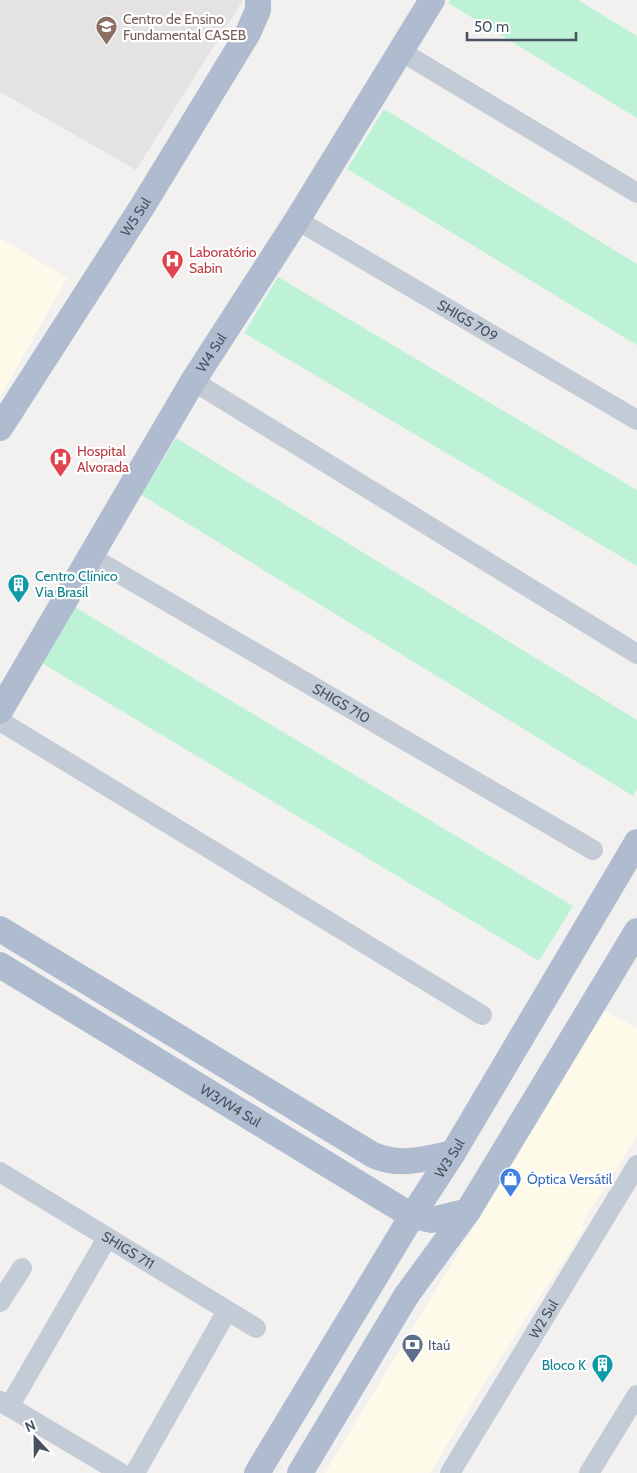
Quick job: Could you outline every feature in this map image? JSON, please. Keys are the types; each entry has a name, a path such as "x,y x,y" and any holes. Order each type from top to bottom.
{"main road":[{"name":"W5 Sul","path":"0,428 142,207 248,33 258,10 258,0"},
{"name":"W4 Sul","path":"0,711 193,381 297,220 402,52 432,0"},
{"name":"W3 Sul","path":"257,1473 412,1216 453,1153 637,842"},
{"path":"0,928 144,1017 385,1160 407,1162 453,1153"},
{"path":"300,1473 406,1296 468,1211 637,931"},
{"path":"27,981 44,954"},
{"name":"W3/W4 Sul","path":"0,965 412,1216 432,1220 468,1211"},
{"path":"126,1041 144,1017"},
{"path":"234,1107 252,1081"},
{"path":"379,1195 399,1238"}],"street":[{"path":"402,52 637,194"},
{"name":"SHIGS 709","path":"297,220 637,420"},
{"path":"193,381 637,654"},
{"name":"SHIGS 710","path":"91,557 592,850"},
{"path":"0,722 482,1015"},
{"name":"W2 Sul","path":"450,1473 637,1165"},
{"name":"SHIGS 711","path":"0,1172 256,1328"},
{"path":"107,1238 5,1404 121,1473"},
{"path":"0,1302 22,1268"},
{"path":"135,1473 227,1311"},
{"path":"589,1473 637,1395"}],"shaded area":[{"name":"Centro de Ensino Fundamental CASEB","path":"0,0 243,0 136,170 0,92"},
{"path":"0,238 67,278 0,397"},
{"path":"605,1011 637,1028 637,1136 581,1225 585,1228 491,1372 430,1473 325,1473"}],"green space":[{"path":"450,0 578,0 637,36 637,118 448,3"},
{"path":"384,109 637,264 637,345 347,169"},
{"path":"278,277 637,490 637,566 244,333"},
{"path":"176,438 637,720 637,789 633,796 141,495"},
{"path":"73,606 573,906 539,961 40,662"}],"place":[{"name":"Centro de Ensino Fundamental CASEB","path":"107,46"},
{"name":"Laboratório Sabin","path":"173,279"},
{"name":"Hospital Alvorada","path":"61,478"},
{"name":"Centro Clínico Via Brasil","path":"19,603"},
{"name":"Óptica Versátil","path":"511,1198"},
{"name":"Itaú","path":"412,1364"},
{"name":"Bloco K","path":"602,1384"}]}
